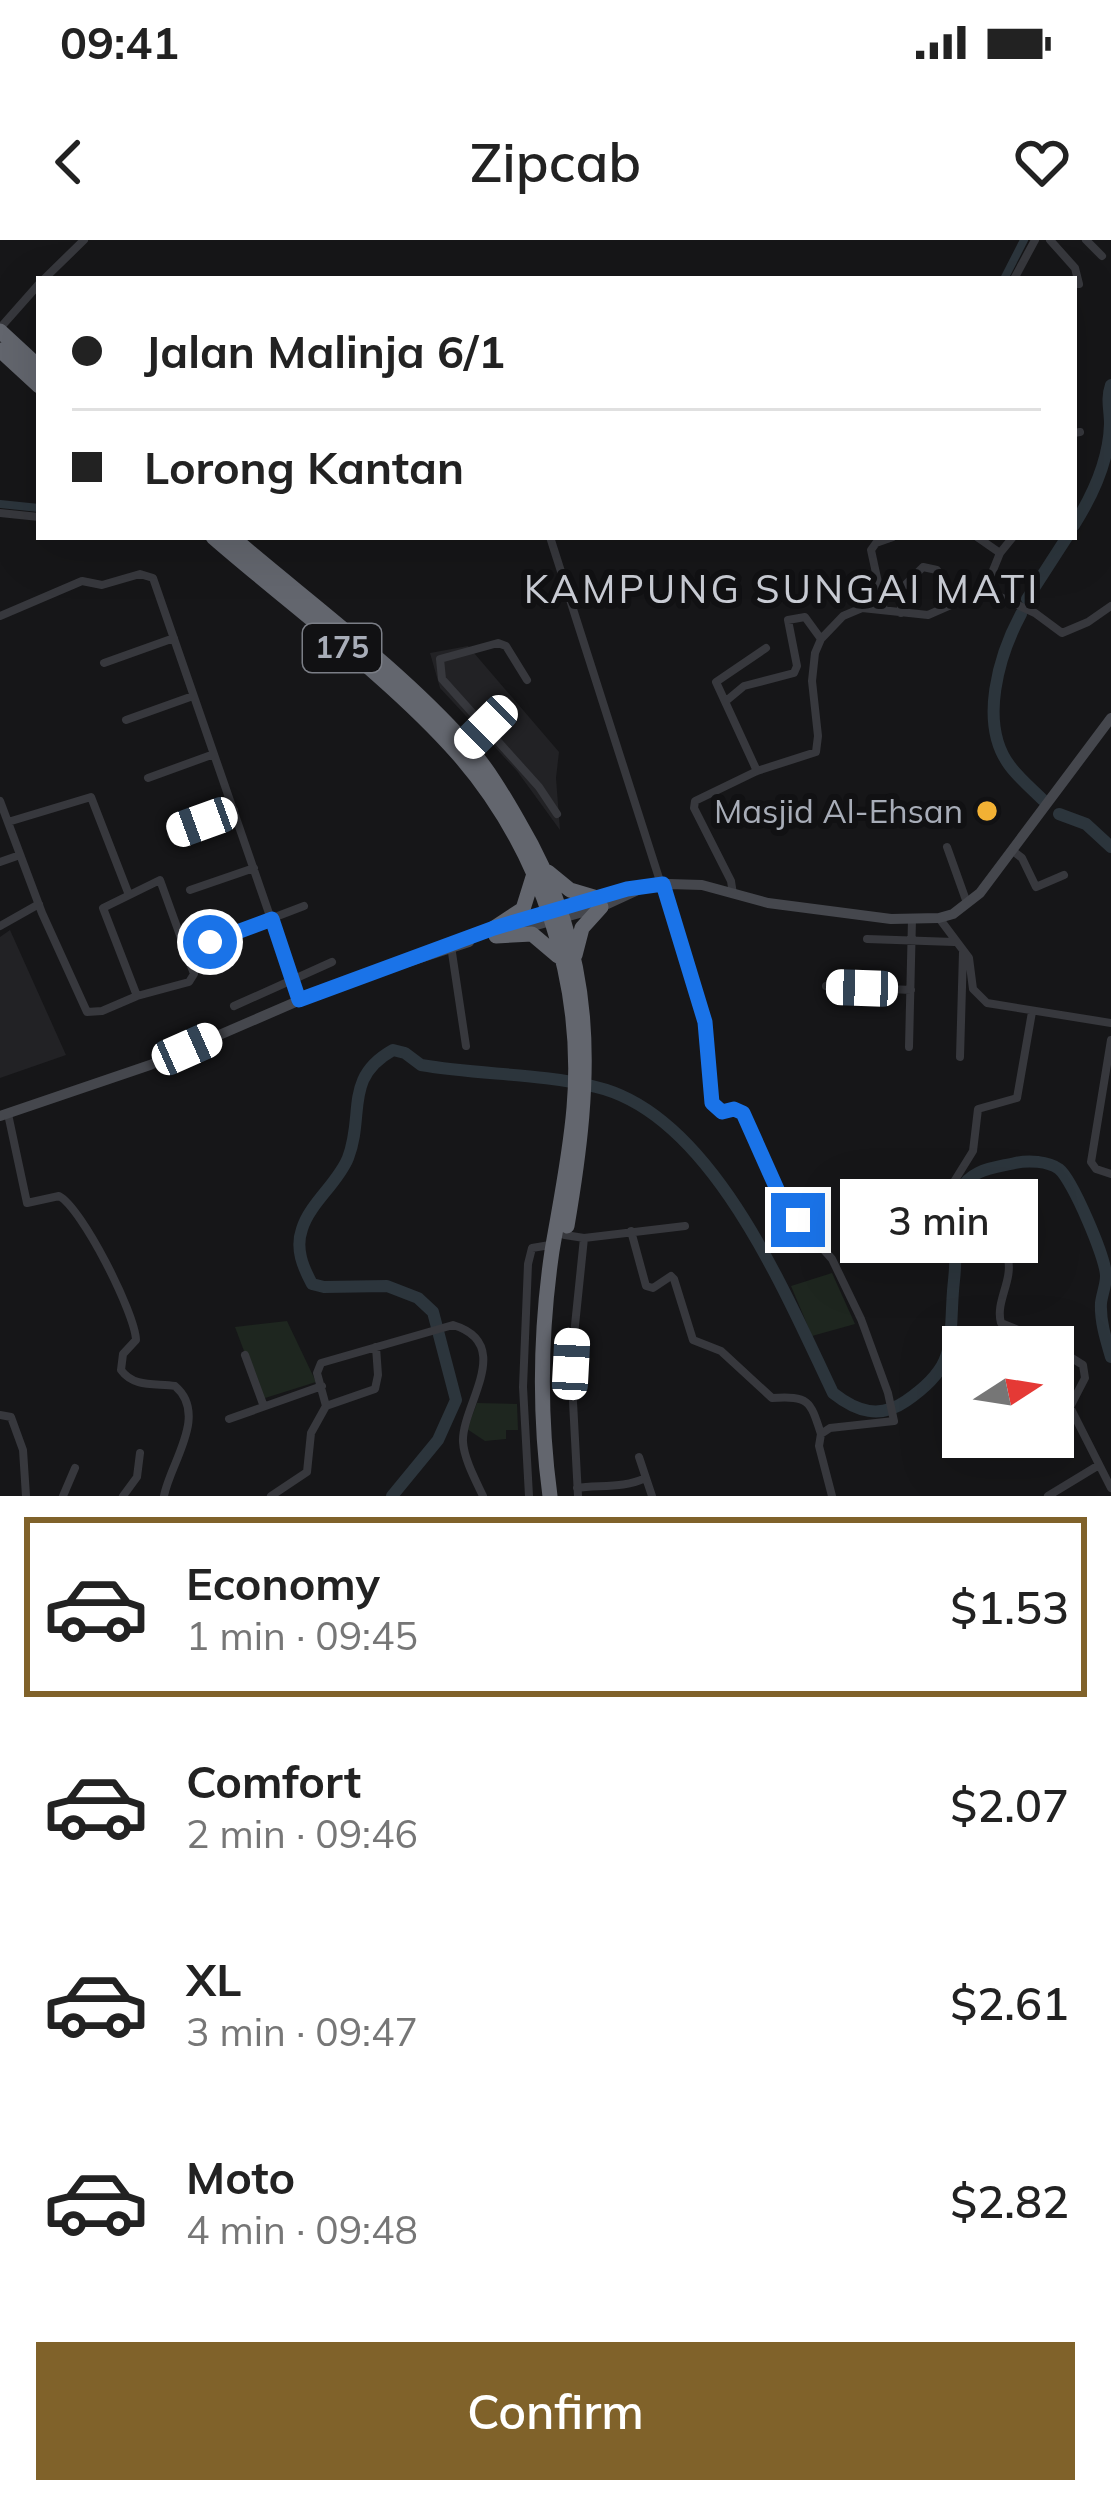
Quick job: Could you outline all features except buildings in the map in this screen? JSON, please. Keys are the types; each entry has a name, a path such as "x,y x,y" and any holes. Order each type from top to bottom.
{"highway":[{"path":"0,330 36,365"},
{"path":"0,350 36,383"},
{"name":"175","path":"216,540 434,729 480,783 539,872"},
{"name":"175","path":"236,540 416,694 468,746 502,794 556,916 569,961 581,1061 541,1390 550,1496"},
{"path":"539,872 599,902 569,961 532,934 495,932 523,909 539,872"},
{"name":"175","path":"559,1240 552,1345 560,1496"}],"main road":[{"path":"4,1115 150,1066 299,1000 644,886 702,885 734,896 848,915 939,919 968,904 1111,718"}],"street":[{"path":"47,276 85,240"},
{"path":"1016,276 1035,240"},
{"path":"1051,240 1075,268 1079,284"},
{"path":"1086,240 1102,256"},
{"path":"0,330 36,288"},
{"path":"0,513 36,517"},
{"path":"551,540 705,1022 712,1103 722,1112 743,1113 785,1207 832,1259 888,1393 894,1421 830,1428 821,1434"},
{"path":"884,540 871,550 884,610"},
{"path":"981,540 1000,553"},
{"path":"734,896 694,804 698,798 758,771 807,758 818,749 812,681 821,640 853,610 928,615 957,604 985,590 1011,540"},
{"path":"902,613 902,589 926,566 938,570 957,604"},
{"path":"0,616 89,580 102,585 150,575 299,1000"},
{"path":"985,590 1062,633 1111,606"},
{"path":"726,701 744,686 794,673 797,666 788,620 805,617 821,640"},
{"path":"104,663 174,638"},
{"path":"527,680 506,646 498,644 440,659 442,679 557,814"},
{"path":"758,771 716,679 766,648"},
{"path":"126,720 193,696"},
{"path":"468,746 486,727"},
{"path":"148,778 214,754"},
{"path":"8,822 91,797 129,895"},
{"path":"0,801 86,1012 188,982 194,974 160,880 103,908 137,995"},
{"path":"170,834 234,811"},
{"path":"947,847 968,904"},
{"path":"1013,851 1022,858 1036,887 1064,875"},
{"path":"0,862 20,855"},
{"path":"190,890 254,868"},
{"path":"0,926 39,904"},
{"path":"210,942 304,906"},
{"path":"909,1047 912,919"},
{"path":"939,919 969,958 976,996 987,1003 1111,1023"},
{"path":"867,939 959,946"},
{"path":"457,944 466,1046"},
{"path":"959,946 960,1057"},
{"path":"234,1006 332,962"},
{"path":"826,986 911,990"},
{"path":"1032,1012 1017,1098 978,1109 973,1151 947,1193 938,1225 1010,1261 1001,1323 1043,1340 1083,1365 1084,1378 1070,1407 1111,1488"},
{"path":"1111,1040 1091,1162 1111,1174"},
{"path":"4,1115 27,1203 53,1196 70,1203 135,1327 136,1340 123,1354 121,1370 140,1383 175,1386 185,1397 189,1421 164,1496"},
{"path":"529,1496 523,1387 532,1248 559,1240 685,1226"},
{"path":"631,1231 646,1286 650,1289 670,1276 674,1279 693,1340 721,1351 772,1398 792,1395 812,1408 832,1496"},
{"path":"584,1238 571,1364 577,1492 645,1478"},
{"path":"271,1496 306,1475 311,1433 326,1406 317,1373 321,1364 448,1326 461,1327 481,1350 479,1390 463,1439 483,1496"},
{"path":"326,1406 375,1389 376,1347"},
{"path":"245,1355 263,1405"},
{"path":"229,1419 322,1386"},
{"path":"0,1415 11,1417 22,1450 26,1496"},
{"path":"123,1496 136,1477 140,1453"},
{"path":"639,1457 652,1496"},
{"path":"1048,1496 1099,1465"},
{"path":"63,1496 75,1468"},
{"path":"628,1485 632,1496"}],"shaded area":[{"path":"468,646 559,752 560,830 517,771 440,688 430,653"},
{"path":"10,930 66,1055 0,1078 0,937"},
{"path":"832,1273 855,1324 812,1336 791,1286"},
{"path":"287,1321 316,1382 262,1399 235,1327"},
{"path":"477,1403 517,1404 518,1430 506,1430 506,1439 485,1441 467,1429"}],"waterway":[{"path":"1006,276 1024,240"},
{"path":"1077,519 1103,464 1111,385"},
{"path":"0,504 36,508"},
{"path":"1027,599 1065,540"},
{"path":"1021,614 999,669 995,730 1010,766 1043,800"},
{"path":"1059,814 1086,824 1111,847"},
{"path":"392,1496 438,1440 456,1400 433,1312 418,1298 387,1286 312,1284 299,1244 306,1220 348,1158 367,1072 393,1050 421,1065 596,1087 638,1104 675,1132 740,1213 833,1393 869,1411 887,1410 906,1401 934,1377 947,1354 955,1214 964,1184 983,1171 1015,1163 1054,1166 1080,1203 1105,1267 1101,1310 1111,1357"}],"place":[{"name":"Masjid Al-Ehsan","path":"987,811"}],"district":[{"name":"KAMPUNG SUNGAI MATI","path":"782,589"}],"route":[{"path":"210,942 272,919 299,1000 494,928 627,889 663,884 705,1022 712,1103 722,1112 743,1113 785,1207 798,1220"}]}
